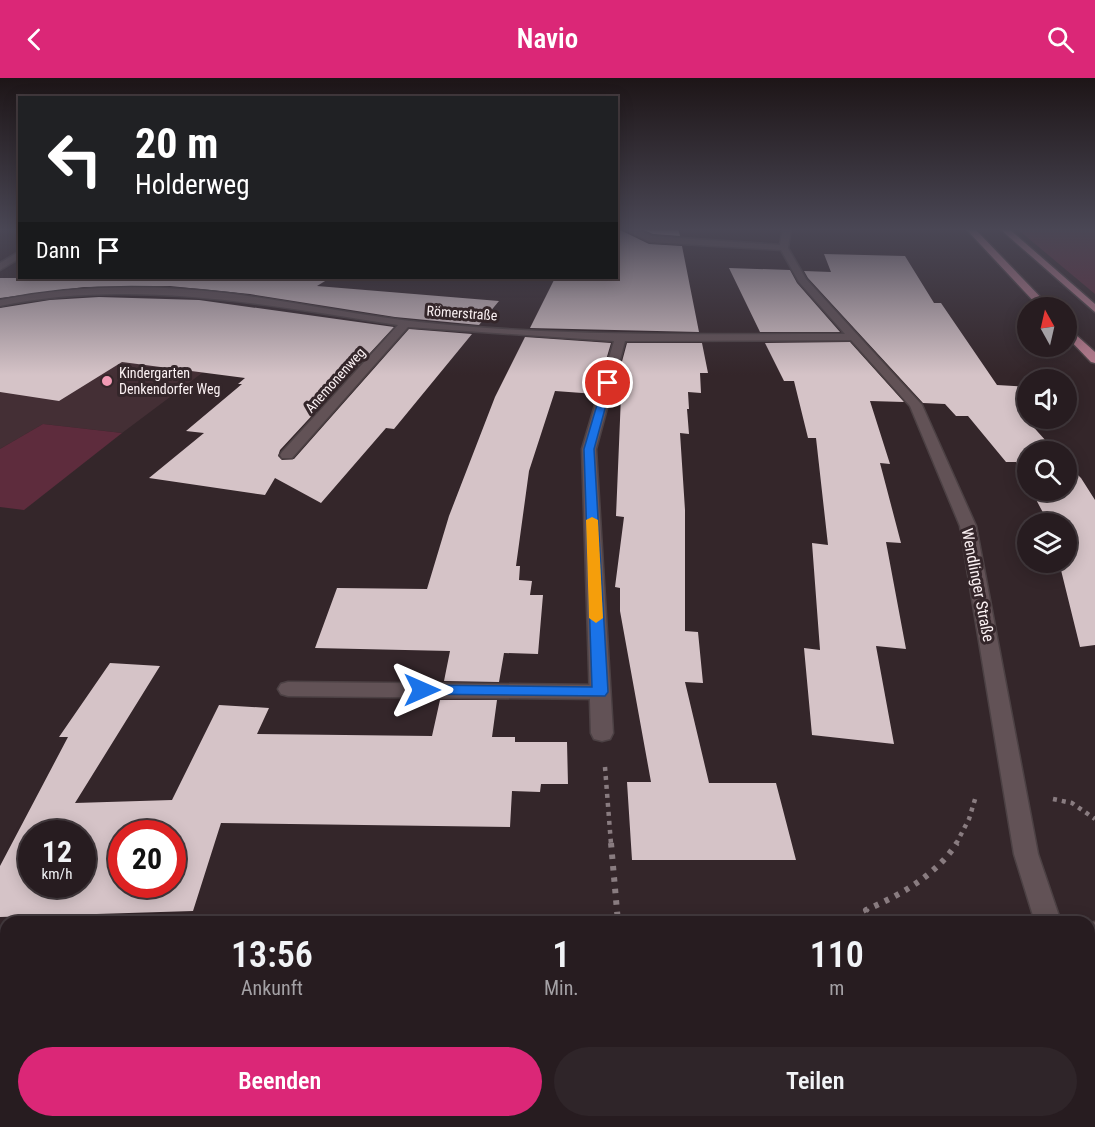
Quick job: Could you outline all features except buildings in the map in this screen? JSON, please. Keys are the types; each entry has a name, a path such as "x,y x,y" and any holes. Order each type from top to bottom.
{"main road":[{"path":"1016,277 1035,297"},
{"path":"1059,277 1095,309"},
{"path":"1077,341 1095,359"}],"street":[{"name":"Wendlinger Straße","path":"800,277 916,405 968,526 1026,854 1046,916"},
{"name":"Römerstraße","path":"0,303 63,291 125,290 224,296 404,325 620,338 854,337"},
{"name":"Anemonenweg","path":"287,455 404,325"},
{"path":"602,733 589,449 620,338"},
{"path":"288,689 600,692"}],"path":[{"path":"602,733 617,916"},
{"path":"870,916 866,910 906,893 938,868 957,844 970,819 977,792 1015,789"}],"shaded area":[{"path":"1075,277 1095,277 1095,294"},
{"name":"Kindergarten Denkendorfer Weg","path":"0,330 222,358 122,433 43,424 0,449"},
{"path":"43,424 122,433 24,510 0,507 0,449"}],"slow traffic":[{"path":"592,520 596,618"}],"place":[{"name":"Kindergarten Denkendorfer Weg","path":"107,381"}],"route":[{"path":"422,690 600,692 589,449 608,383"}]}
